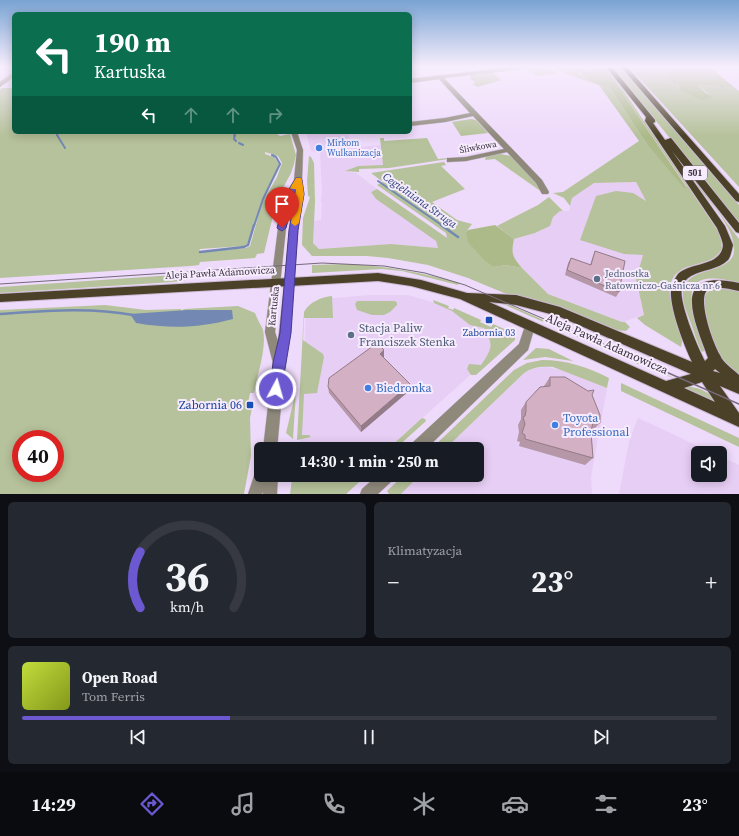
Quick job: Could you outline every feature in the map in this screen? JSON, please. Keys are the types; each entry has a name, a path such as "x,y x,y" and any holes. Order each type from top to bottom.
{"main road":[{"name":"501","path":"627,90 739,230"},
{"name":"501","path":"644,90 739,199"},
{"path":"649,117 648,121 722,228 728,245 724,258 714,264 687,273 681,278 676,289 677,303 694,353 704,373 735,419"},
{"path":"704,158 715,165 739,190"},
{"name":"Aleja Pawła Adamowicza","path":"0,298 378,277 420,282 464,296 735,419"},
{"path":"739,287 725,284 706,285 700,290 697,301 700,316 715,360 739,384"},
{"name":"Aleja Pawła Adamowicza","path":"464,296 516,300 578,319 739,388"},
{"path":"672,360 694,353"},
{"path":"666,387 689,382 704,373 715,360"}],"street":[{"name":"Śliwkowa","path":"452,90 539,182 545,192"},
{"path":"412,124 445,120 474,114"},
{"name":"Kartuska","path":"271,442 279,363 286,333 294,230 300,194 298,180 301,154 297,134"},
{"name":"Śliwkowa","path":"450,160 466,159 509,150"},
{"name":"Kartuska","path":"279,363 270,332 275,283 282,228 290,194 298,180"},
{"path":"423,442 524,347 530,326"},
{"path":"255,494 259,482"},
{"path":"270,494 271,482"},
{"path":"367,494 380,482"}],"shaded area":[{"path":"306,134 348,134 350,141 357,140 359,147 381,145 383,165 358,166 346,171 356,173 377,189 371,192 376,199 436,241 438,248 391,244 319,249 313,243 314,221 321,220 322,191 320,152 311,151"},
{"path":"636,182 667,243 637,288 644,315 623,322 548,294 533,281 515,260 511,252 514,239 535,233 550,226 553,217 560,211 569,211 572,198 594,183"},
{"path":"371,295 408,295 442,305 460,314 484,328 494,342 489,358 396,442 300,442 306,312 321,299"},
{"path":"546,367 561,370 607,388 591,477 592,494 401,494 413,482 484,482 484,442 452,442 523,374 531,369"},
{"path":"638,418 698,446 691,446 691,482 727,482 727,459 739,465 739,494 619,494 629,442"}],"green space":[{"path":"0,90 12,90 12,134 277,134 280,136 290,134 296,155 294,164 291,173 277,199 264,253 257,254 255,258 200,262 199,265 190,266 0,278","holes":["265,152 278,156 282,163 277,177 262,203 250,246 246,248 199,252 200,249 244,246 247,244 263,197 279,164 274,157 265,154"]},
{"path":"603,90 611,90 648,146 684,187 687,187 621,90 623,90 720,234 722,248 718,255 705,262 683,269 677,273 672,280 670,297 681,332 681,347 645,325 637,318 644,315 636,279 643,255 624,254 580,240 596,196 616,191 633,193 646,201 636,182 594,183 572,198 570,206 564,198 553,193 563,192 639,141"},
{"path":"611,90 621,90 687,188 684,188 648,146"},
{"path":"631,90 641,90 739,205 739,223"},
{"path":"650,90 680,90 702,99 713,97 704,90 739,91 739,187"},
{"path":"703,90 714,97 702,100 680,91"},
{"path":"471,119 476,120 488,133 461,136 452,122"},
{"path":"380,138 384,138 384,141 427,138 438,159 448,159 389,168 359,169 359,172 345,171 358,166 383,165"},
{"path":"500,154 512,156 542,190 539,190 495,159 485,160 486,156"},
{"path":"309,156 314,163 315,202 313,243 319,249 391,244 438,248 436,241 376,199 371,192 377,189 447,238 446,233 377,185 383,182 371,173 444,162 446,165 441,166 465,189 432,202 457,220 472,224 466,232 494,267 506,265 522,268 548,294 625,322 630,327 626,331 615,330 561,308 504,293 468,278 428,265 367,256 312,256 302,245 303,218 310,197 308,196 307,181"},
{"path":"692,177 739,239 739,283 717,279 703,280 695,285 692,294 696,320 706,350 702,352 685,307 683,292 686,283 692,277 727,263 732,257 734,248 729,229"},
{"path":"549,197 563,211 560,211 553,217 550,226 535,233 514,239 497,226 538,205"},
{"path":"495,225 514,239 513,255 522,268 506,265 494,267 484,260 468,242 466,232 468,230"},
{"path":"347,264 403,270 459,283 458,285 402,271 382,269 312,273 312,265"},
{"path":"188,274 186,280 173,282 0,293 0,287"},
{"path":"723,288 739,291 739,376 727,365 717,348 709,329 705,308 704,300 706,294 711,290"},
{"path":"332,296 333,318 304,318 303,340 323,354 324,357 317,393 304,394 302,435 309,435 311,437 297,440 304,312 309,305 316,301"},
{"path":"433,300 449,306 448,308 453,310 454,308 481,320 480,322 491,327 493,324 511,332 515,336 515,340 476,375 471,375 467,369 469,364 481,365 488,355 490,343 484,328 470,325 452,311 434,303"},
{"path":"357,301 395,301 397,305 390,312 384,315 372,315 357,310 355,304"},
{"path":"503,302 674,378 656,372 503,304"},
{"path":"105,305 146,310 181,309 181,311 184,309 238,306 255,313 263,330 264,345 254,393 250,393 247,408 252,408 250,418 251,456 244,494 0,494 0,310"},
{"path":"536,348 549,349 573,361 545,357 523,360"},
{"path":"551,360 577,365 609,378 607,388 553,367 533,368 523,374 452,442 438,442 514,370 527,363"},
{"path":"621,383 739,438 739,447 621,391"},
{"path":"680,386 694,387 704,391 713,397 723,407"},
{"path":"296,391 293,439 286,433"},
{"path":"422,418 425,419 426,421 403,442 396,442"},
{"path":"292,482 359,482 346,494 290,494"},
{"path":"397,482 413,482 401,494 389,494 387,491"}],"water":[{"path":"187,310 232,310 233,319 197,326 173,327 136,323 130,314"}],"building":[{"name":"Jednostka Ratowniczo-Gaśnicza nr 6","path":"595,251 625,261 619,292 567,270 571,258 591,265"},
{"name":"Biedronka","path":"377,343 384,350 380,354 410,384 361,426 328,387 329,378"},
{"name":"Toyota Professional","path":"550,377 565,377 588,391 594,390 592,395 600,415 600,423 593,422 591,432 593,458 525,439 525,435 522,433 525,424 523,417 525,416 526,411 526,402 540,387 550,386"}],"waterway":[{"path":"57,135 65,148"},
{"name":"Cegielniana Struga","path":"235,135 234,139 236,141"},
{"name":"Cegielniana Struga","path":"239,143 243,145"},
{"path":"254,226 263,199 280,164 276,157 272,155"},
{"name":"Cegielniana Struga","path":"378,181 443,226"},
{"path":"200,252 244,247 248,245 254,225"},
{"name":"Cegielniana Struga","path":"441,225 458,237"},
{"path":"0,314 83,310 133,315"}],"tram line":[{"path":"0,284 322,263 384,266 425,273 465,285 600,343"},
{"path":"598,342 739,404"}],"slow traffic":[{"path":"293,188 298,180 300,194 295,223"}],"place":[{"name":"Mirkom Wulkanizacja","path":"319,148"},
{"name":"Jednostka Ratowniczo-Gaśnicza nr 6","path":"597,279"},
{"name":"Zabornia 03","path":"489,320"},
{"name":"Stacja Paliw Franciszek Stenka","path":"351,335"},
{"name":"Biedronka","path":"368,388"},
{"name":"Zabornia 06","path":"250,405"},
{"name":"Toyota Professional","path":"555,425"}],"route":[{"path":"276,389 279,363 286,333 294,230 300,194 298,180 290,194 282,228"}]}
